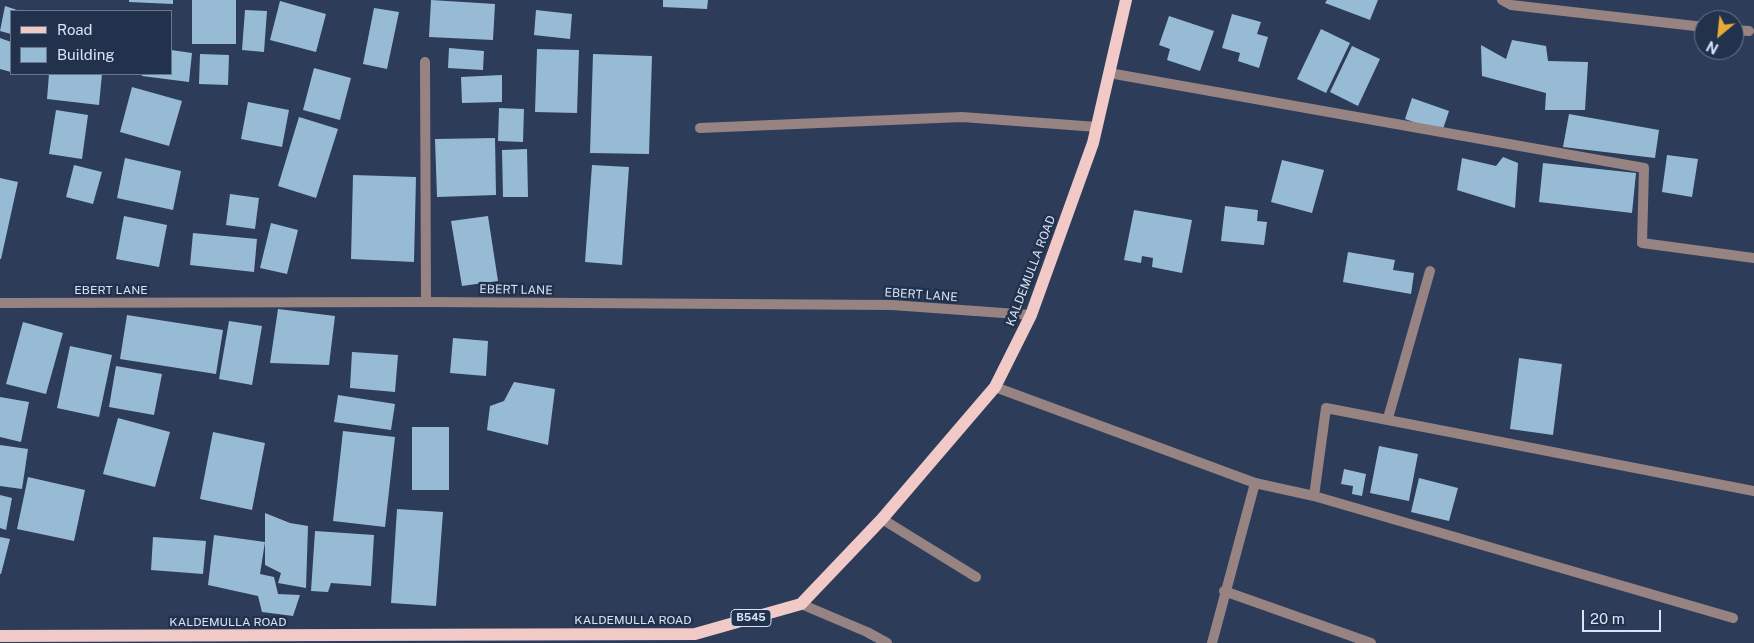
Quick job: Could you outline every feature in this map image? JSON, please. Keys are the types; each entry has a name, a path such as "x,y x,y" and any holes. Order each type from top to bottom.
{"main road":[{"name":"KALDEMULLA ROAD","path":"7,638 102,640 695,638 800,604 882,520 995,387 1031,315 1093,144 1126,0"}],"street":[{"path":"1502,0 1511,5 1694,25"},
{"path":"1744,31 1749,31"},
{"path":"425,62 426,302"},
{"path":"1109,72 1644,168 1642,243 1754,258"},
{"path":"700,128 962,117 1097,127"},
{"path":"1388,418 1430,271"},
{"name":"EBERT LANE","path":"0,303 426,302 892,305 1031,315"},
{"path":"995,387 1255,483 1314,496 1733,618"},
{"path":"1314,496 1326,408 1388,418 1754,491"},
{"path":"1212,643 1224,591 1255,483"},
{"path":"882,520 976,577"},
{"path":"1224,591 1370,643"},
{"path":"800,604 868,632 886,643"}],"building":[{"path":"129,0 173,0 173,4 129,2"},
{"path":"192,0 236,0 236,44 192,44"},
{"path":"431,0 495,4 493,40 429,37"},
{"path":"663,0 708,0 707,9 663,7"},
{"path":"1327,0 1378,0 1370,20 1325,3"},
{"path":"280,1 326,14 316,52 270,40"},
{"path":"5,6 17,10 10,10 10,34 0,31"},
{"path":"374,8 399,12 387,69 363,64"},
{"path":"245,10 267,11 264,52 242,50"},
{"path":"536,10 572,14 570,39 534,35"},
{"path":"1232,14 1261,22 1257,34 1268,37 1259,68 1238,61 1240,53 1222,48"},
{"path":"1169,16 1214,31 1200,71 1167,60 1170,49 1159,45"},
{"path":"1321,29 1350,43 1326,93 1297,79"},
{"path":"0,38 10,42 10,72 0,69"},
{"path":"1512,40 1546,46 1548,61 1588,62 1585,110 1545,110 1546,93 1482,76 1481,45 1506,59"},
{"path":"1352,46 1380,59 1358,106 1330,92"},
{"path":"449,48 484,51 483,70 448,68"},
{"path":"537,49 579,50 577,113 535,112"},
{"path":"172,50 192,53 189,82 142,76 172,75"},
{"path":"200,54 229,55 228,85 199,84"},
{"path":"593,54 652,56 649,154 590,153"},
{"path":"314,68 351,78 340,120 303,110"},
{"path":"49,75 102,75 99,105 47,99"},
{"path":"502,75 502,102 462,103 461,77"},
{"path":"132,87 182,101 169,146 120,132"},
{"path":"1412,98 1449,111 1442,132 1405,119"},
{"path":"248,102 289,110 282,147 241,139"},
{"path":"499,108 524,109 523,142 498,141"},
{"path":"56,110 88,115 82,159 49,154"},
{"path":"1569,114 1659,130 1655,158 1563,147"},
{"path":"299,117 338,129 316,198 278,186"},
{"path":"495,138 496,195 437,197 435,139"},
{"path":"527,149 528,197 503,197 502,150"},
{"path":"1667,155 1698,159 1692,197 1662,192"},
{"path":"1503,157 1518,163 1515,208 1457,190 1462,158 1496,166"},
{"path":"125,158 181,171 173,210 117,198"},
{"path":"1282,160 1324,170 1312,213 1271,202"},
{"path":"1543,163 1636,173 1632,213 1539,202"},
{"path":"74,165 102,172 93,204 66,197"},
{"path":"592,165 629,167 622,265 585,262"},
{"path":"353,175 416,177 414,262 351,259"},
{"path":"0,178 18,182 1,259 0,259"},
{"path":"230,194 259,198 255,229 226,225"},
{"path":"1225,206 1258,210 1257,221 1267,222 1264,245 1221,241"},
{"path":"1134,210 1192,220 1182,273 1152,267 1153,258 1142,256 1141,263 1124,260"},
{"path":"124,216 167,225 159,267 116,259"},
{"path":"488,216 498,281 462,286 451,221"},
{"path":"271,223 298,230 287,274 260,268"},
{"path":"193,233 257,239 254,272 190,265"},
{"path":"1348,252 1395,260 1393,270 1414,273 1411,294 1343,282"},
{"path":"278,309 335,316 329,365 270,363"},
{"path":"127,315 223,330 216,374 120,359"},
{"path":"229,321 262,326 252,385 219,379"},
{"path":"23,322 63,333 46,394 6,384"},
{"path":"453,338 488,341 486,376 450,373"},
{"path":"70,346 112,355 99,417 57,408"},
{"path":"352,352 398,355 395,392 350,388"},
{"path":"1519,358 1562,364 1553,435 1510,429"},
{"path":"116,366 162,374 154,415 109,407"},
{"path":"514,382 555,389 548,445 487,430 490,406 504,401"},
{"path":"338,395 395,404 391,430 334,422"},
{"path":"0,397 29,402 21,442 0,437"},
{"path":"118,418 170,432 155,487 103,474"},
{"path":"412,427 449,427 449,490 412,490"},
{"path":"343,431 395,437 385,527 333,521"},
{"path":"213,432 265,443 252,510 200,499"},
{"path":"0,445 28,449 22,489 0,486"},
{"path":"1379,446 1418,454 1409,501 1370,493"},
{"path":"1344,469 1366,474 1362,496 1352,494 1353,486 1341,484"},
{"path":"28,477 85,490 74,541 17,529"},
{"path":"1419,478 1458,488 1449,521 1411,512"},
{"path":"0,495 12,498 6,530 0,528"},
{"path":"397,509 443,512 436,606 391,603"},
{"path":"265,513 290,523 308,526 306,588 278,583 281,573 265,565"},
{"path":"315,531 374,535 371,586 331,583 328,592 311,591"},
{"path":"214,535 265,542 260,574 274,577 278,594 300,595 293,616 262,612 258,596 208,585"},
{"path":"0,537 10,539 1,574 0,574"},
{"path":"153,537 206,541 203,574 151,570"}]}
